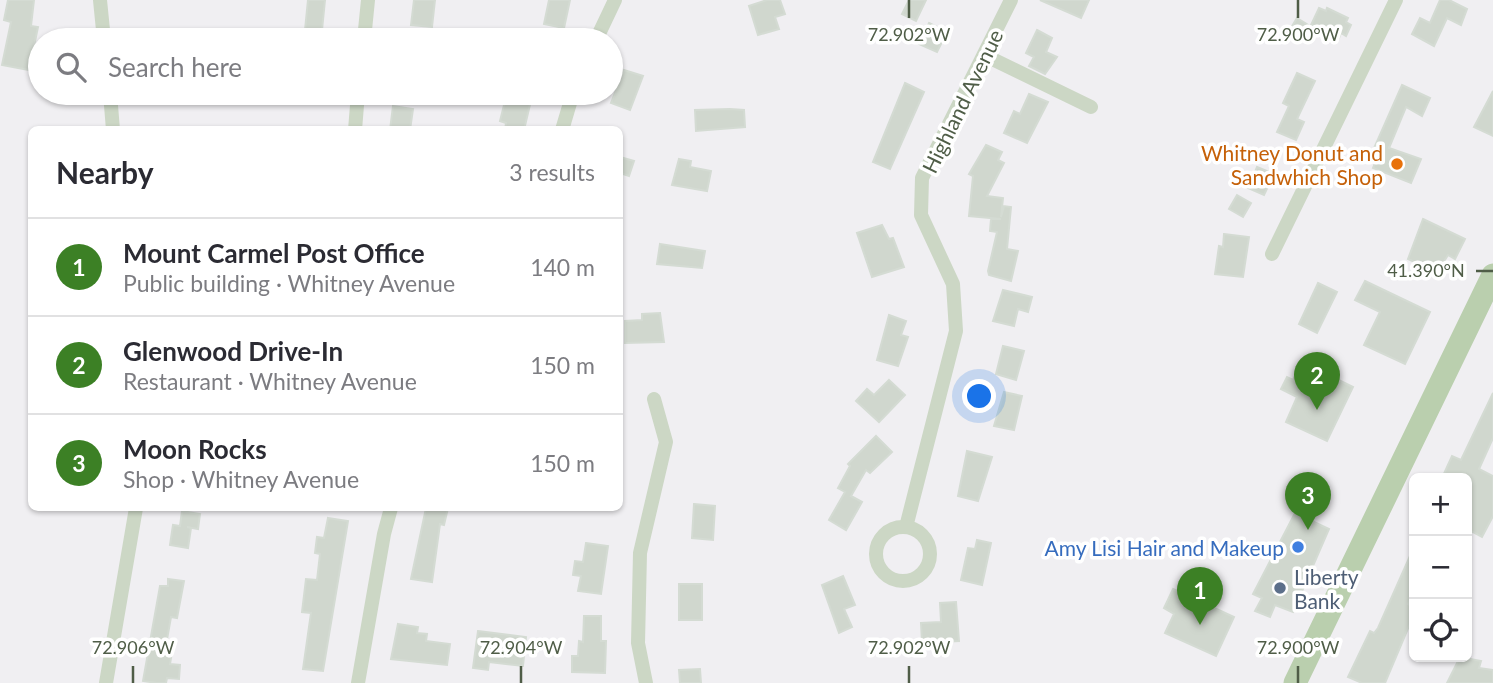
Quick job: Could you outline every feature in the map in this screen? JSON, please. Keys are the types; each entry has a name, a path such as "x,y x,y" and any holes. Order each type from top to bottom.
{"main road":[{"path":"1295,683 1493,275"}],"street":[{"path":"100,0 103,28"},
{"path":"364,28 368,0"},
{"path":"602,28 615,0"},
{"name":"Highland Avenue","path":"906,527 956,331 953,285 921,215 922,178 1011,0"},
{"path":"1272,254 1396,0"},
{"path":"984,55 1091,107"},
{"path":"111,105 113,126"},
{"path":"355,126 357,105"},
{"path":"563,126 569,105"},
{"path":"646,683 638,643 640,553 666,442 654,399"},
{"path":"106,683 135,511"},
{"path":"358,683 390,511"}],"building":[{"path":"8,0 34,0 31,26 38,27 28,28 28,70 2,65 11,22 4,20"},
{"path":"308,0 325,0 322,28 305,28"},
{"path":"414,0 435,0 432,27 411,25"},
{"path":"549,0 570,0 564,28 544,24"},
{"path":"767,0 780,0 785,14 775,17 779,29 758,35 749,6"},
{"path":"909,0 926,0 916,21 902,14"},
{"path":"1040,0 1089,0 1081,18"},
{"path":"1440,0 1449,0 1467,9 1461,25 1447,18 1434,46 1412,34 1420,18 1430,23"},
{"path":"1319,8 1326,11 1327,8 1348,18 1346,22 1351,25 1346,36 1341,33 1339,38 1311,25"},
{"path":"1297,18 1310,26 1301,41 1288,33"},
{"path":"929,23 947,32 937,52 919,44"},
{"path":"1037,30 1052,38 1046,52 1057,57 1045,74 1029,66 1034,57 1026,53"},
{"path":"624,70 643,76 630,110 616,105 623,105"},
{"path":"1297,73 1315,81 1297,119 1304,122 1296,140 1277,132 1289,106 1283,103"},
{"path":"905,83 924,92 890,169 873,162"},
{"path":"1402,85 1430,98 1422,116 1406,107 1389,148 1421,159 1411,183 1373,168 1377,158 1371,155"},
{"path":"1493,91 1493,136 1474,127"},
{"path":"1029,94 1048,102 1027,143 1004,133 1014,111 1020,114"},
{"path":"504,105 530,105 525,126 506,126 506,123 500,121"},
{"path":"393,106 413,109 411,126 390,126"},
{"path":"695,110 744,110 745,127 696,131"},
{"path":"986,145 1002,152 998,160 1004,163 987,196 1003,198 1001,217 1004,206 1011,207 1007,249 1018,251 1011,281 989,275 988,271 997,232 990,231 991,219 1001,219 969,216 973,176 969,174"},
{"path":"623,158 634,161 629,176 623,174"},
{"path":"679,159 691,161 690,167 711,171 707,191 672,185"},
{"path":"1257,167 1274,174 1264,195 1248,188"},
{"path":"1237,195 1251,203 1243,217 1229,209"},
{"path":"1423,219 1465,239 1455,259 1448,255 1437,273 1408,259"},
{"path":"882,225 889,239 893,238 904,267 872,277 857,233"},
{"path":"1224,234 1249,237 1243,277 1215,274 1219,246 1223,247"},
{"path":"660,244 705,251 702,268 657,264"},
{"path":"1365,281 1430,312 1405,364 1364,345 1380,312 1355,300"},
{"path":"1318,283 1337,292 1317,333 1299,324"},
{"path":"1003,290 1032,297 1028,312 1018,309 1014,326 993,321"},
{"path":"660,313 664,342 625,343 625,321 642,320 642,314"},
{"path":"889,315 906,321 901,335 908,337 898,366 877,360"},
{"path":"1003,346 1024,351 1016,380 996,374"},
{"path":"1308,365 1353,387 1327,441 1286,422 1297,397 1281,389 1287,377 1293,380 1299,368"},
{"path":"889,380 905,395 879,422 856,401 867,389 874,395"},
{"path":"1004,392 1022,396 1014,430 994,426"},
{"path":"1493,393 1493,438 1479,469 1493,476 1493,516 1482,537 1472,532 1472,473 1444,473 1452,456 1461,460"},
{"path":"876,436 892,452 870,473 866,470 851,496 862,502 846,530 829,520 845,492 838,488 850,466 848,464"},
{"path":"967,451 992,457 978,501 958,496"},
{"path":"694,504 715,506 713,540 692,538"},
{"path":"182,511 200,514 198,529 187,527 191,528 188,548 170,545 173,525 180,526"},
{"path":"425,511 447,511 444,525 440,524 432,582 411,579"},
{"path":"1295,513 1329,529 1293,612 1275,605 1270,617 1255,611 1262,598 1253,594"},
{"path":"328,518 348,521 323,671 303,669 311,613 302,612 306,579 317,580 320,554 315,553 317,537 324,538"},
{"path":"977,540 991,543 982,585 961,580 968,548 975,549"},
{"path":"586,543 608,546 601,594 578,591 581,576 573,575 575,561 583,562"},
{"path":"1409,558 1409,626 1385,683 1362,683 1348,677 1370,631 1374,633"},
{"path":"843,576 855,605 844,609 852,627 839,633 822,585"},
{"path":"168,579 184,581 177,618 171,617 166,645 173,646 170,664 180,665 179,679 167,678 166,683 143,681 160,586 168,586"},
{"path":"679,584 702,584 702,620 679,620"},
{"path":"1173,589 1234,617 1216,656 1165,633 1174,614 1164,608"},
{"path":"956,602 959,641 922,643 921,623 941,622 940,603"},
{"path":"584,616 601,616 601,641 606,641 605,673 572,672 572,656 578,656 579,641 583,642"},
{"path":"398,624 418,627 417,633 427,634 426,641 450,644 447,665 391,659"},
{"path":"478,631 526,637 523,666 489,662 488,670 473,668"},
{"path":"1481,661 1479,668 1493,670 1493,683 1447,683 1458,662"},
{"path":"700,669 701,683 680,683 679,670"}],"place":[{"name":"Whitney Donut and Sandwhich Shop","path":"1397,164"},
{"name":"Glenwood Drive-In","path":"1317,410"},
{"name":"Moon Rocks","path":"1308,530"},
{"name":"Amy Lisi Hair and Makeup","path":"1298,547"},
{"name":"Liberty Bank","path":"1280,588"},
{"name":"Mount Carmel Post Office","path":"1200,625"}]}
